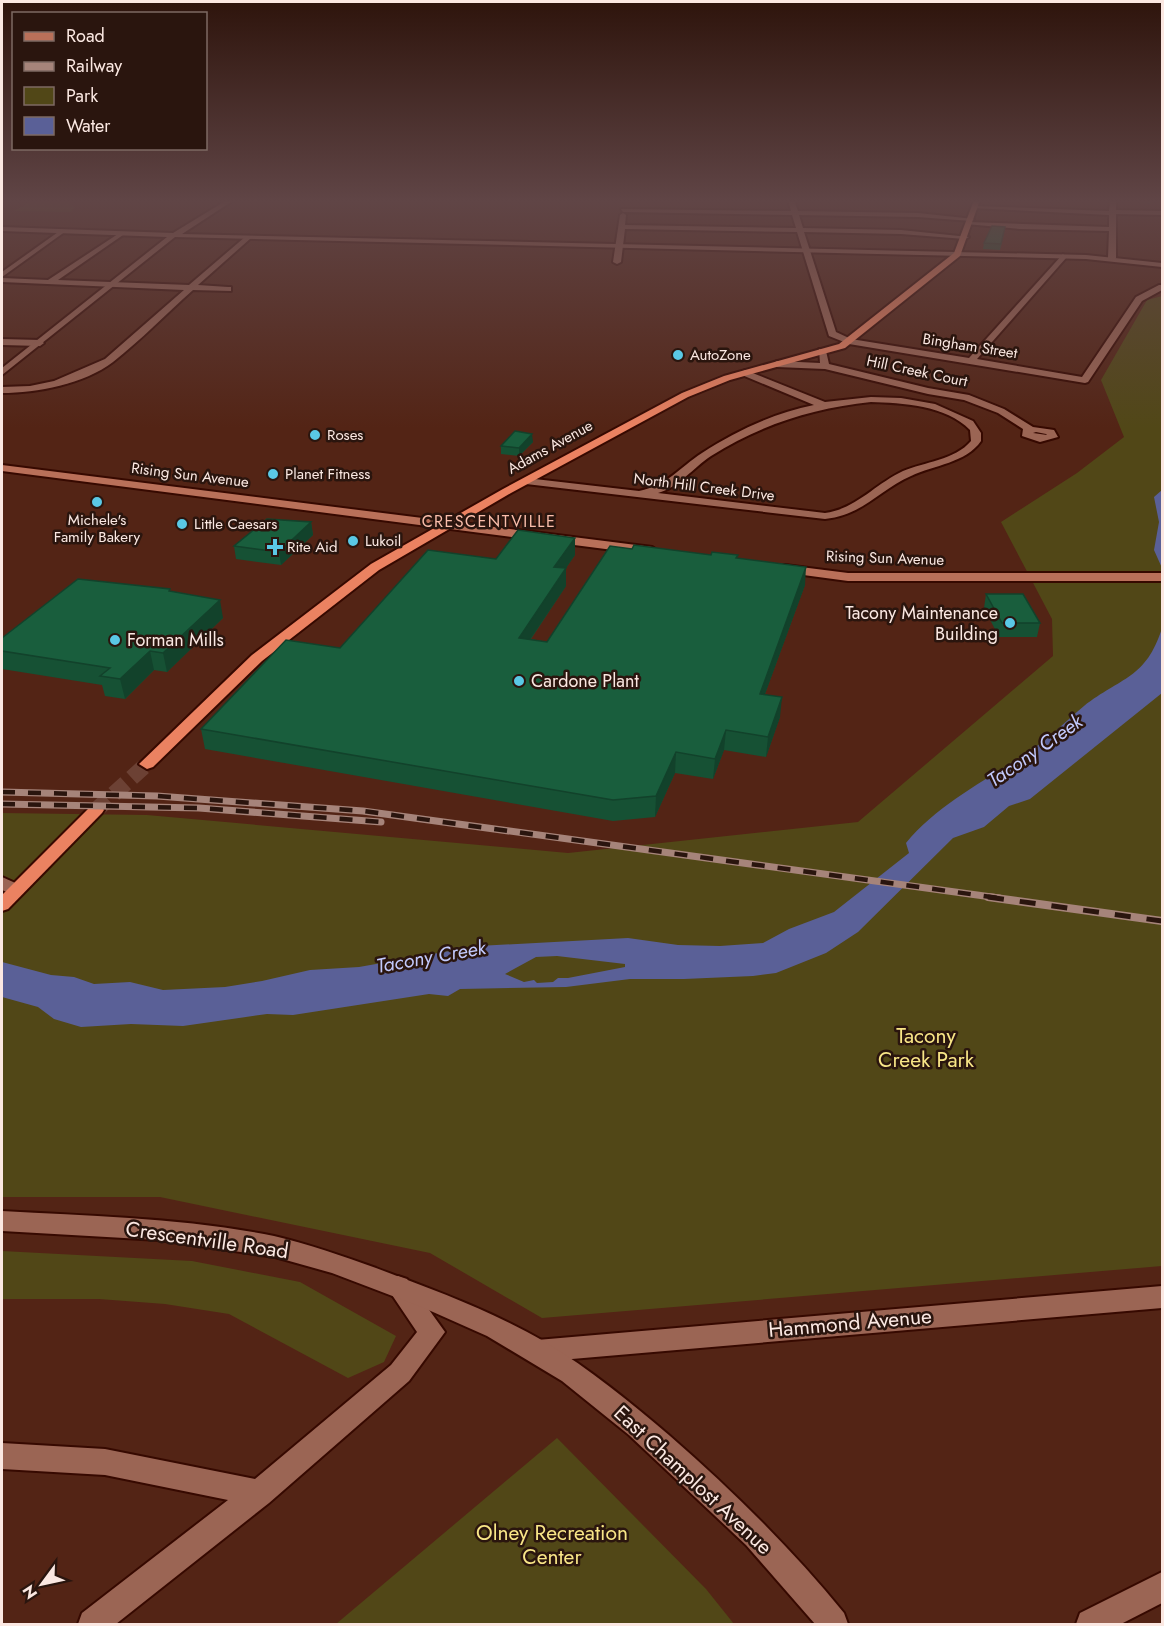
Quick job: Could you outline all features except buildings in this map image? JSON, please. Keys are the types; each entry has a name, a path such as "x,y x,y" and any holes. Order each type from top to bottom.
{"highway":[{"name":"Adams Avenue","path":"147,764 257,658 367,572 448,524 671,402 712,383 826,350 849,341 930,276"},
{"path":"2,905 9,886 96,810"}],"main road":[{"name":"Rising Sun Avenue","path":"2,468 670,553"},
{"name":"Rising Sun Avenue","path":"777,567 848,577 1162,577"}],"street":[{"path":"50,282 59,276"},
{"path":"2,372 122,276"},
{"path":"2,390 33,388 83,375 108,361 205,276"},
{"path":"814,276 831,332 825,366"},
{"path":"970,362 1046,276"},
{"path":"2,280 228,289"},
{"name":"Bingham Street","path":"831,332 849,341 1085,380 1139,299 1162,287"},
{"path":"831,332 861,332"},
{"path":"2,342 40,343"},
{"name":"Hill Creek Court","path":"777,364 825,366 928,391 949,392 981,402 1018,420 1032,430"},
{"path":"745,373 823,405"},
{"path":"640,494 669,484 690,466 725,443 770,423 823,405 869,399 914,403 928,391"},
{"name":"North Hill Creek Drive","path":"526,481 837,516 849,512 904,474 966,450 975,443 976,431 965,420 952,413 914,403"},
{"path":"669,484 684,499"},
{"name":"Crescentville Road","path":"2,1221 123,1228 238,1240 314,1257 398,1286 458,1311 537,1351"},
{"path":"93,1624 259,1493 400,1372 432,1332 398,1286"},
{"name":"Hammond Avenue","path":"537,1351 1162,1297"},
{"name":"East Champlost Avenue","path":"537,1351 638,1425 712,1491 773,1552 833,1624"},
{"path":"2,1456 105,1462 259,1493"},
{"path":"1091,1624 1162,1587"}],"green space":[{"name":"Tacony Creek Park","path":"1162,296 1162,1266 542,1318 430,1253 160,1197 2,1197 2,813 147,815 568,853 858,822 1053,656 1052,619 1001,522 1077,473 1124,437 1101,380 1147,300"},
{"path":"2,1251 192,1261 300,1282 396,1336 384,1362 348,1378 229,1314 165,1304 99,1299 2,1299"},
{"name":"Olney Recreation Center","path":"557,1438 706,1589 734,1624 336,1624"}],"water":[{"path":"1162,490 1162,568 1154,550 1159,522 1154,497"},
{"name":"Tacony Creek","path":"1162,628 1162,693 1030,799 1009,806 984,827 953,838 858,932 826,953 776,973 684,979 630,979 566,987 460,989 448,996 429,994 293,1015 267,1014 183,1026 131,1024 81,1027 54,1019 38,1007 2,997 2,962 51,975 74,977 94,984 130,982 163,990 225,987 310,970 359,967 478,946 628,938 678,945 720,946 763,943 789,929 834,912 909,853 906,843 932,817 1034,748 1097,696 1131,675 1148,658","holes":["557,956 625,964 625,967 558,978 553,982 537,983 534,980 524,982 505,974 536,957"]}],"tunnel":[{"path":"96,810 147,764"}],"railway":[{"path":"2,792 157,796 363,811 999,898"},
{"path":"2,804 199,808 381,822"},
{"path":"988,897 1162,921"}],"place":[{"name":"AutoZone","path":"678,355"},
{"name":"Roses","path":"315,435"},
{"name":"Planet Fitness","path":"273,474"},
{"name":"Michele's Family Bakery","path":"97,502"},
{"name":"Little Caesars","path":"182,524"},
{"name":"Lukoil","path":"353,541"},
{"name":"Rite Aid","path":"275,547"},
{"name":"Tacony Maintenance Building","path":"1010,623"},
{"name":"Forman Mills","path":"115,640"},
{"name":"Cardone Plant","path":"519,681"}],"district":[{"name":"CRESCENTVILLE","path":"489,521"}]}
